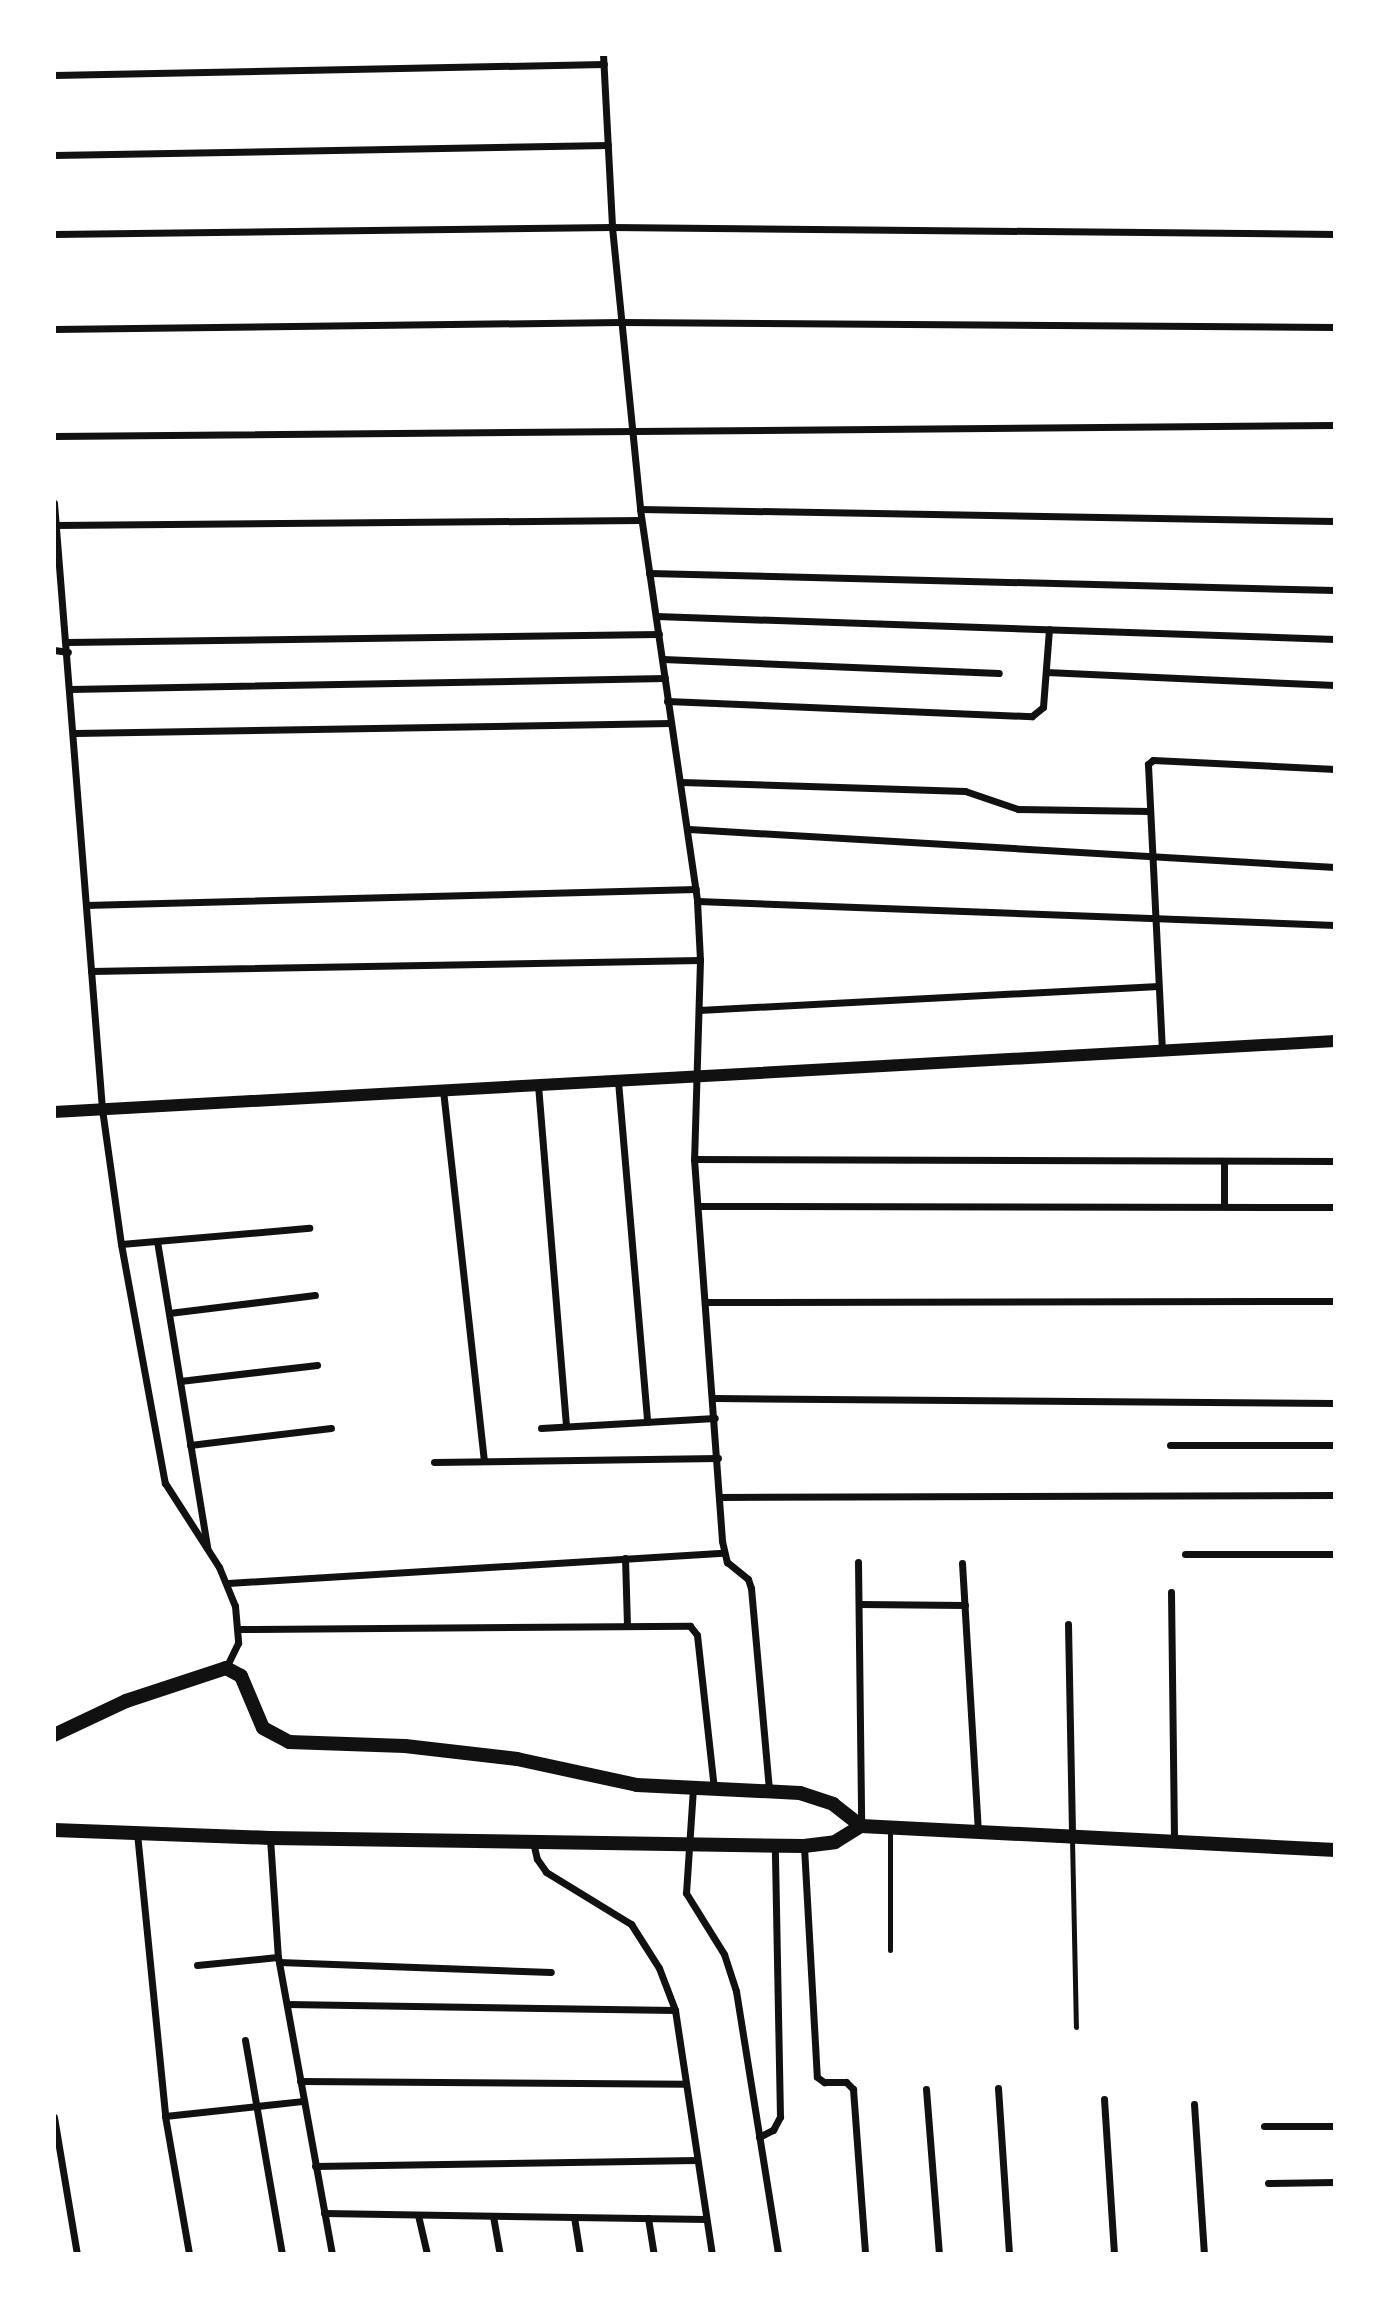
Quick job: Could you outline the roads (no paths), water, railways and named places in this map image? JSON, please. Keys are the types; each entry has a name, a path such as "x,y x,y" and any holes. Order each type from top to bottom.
{"main road":[{"path":"54,1735 126,1701 226,1668 241,1676 263,1728 289,1742 405,1746 504,1757 617,1783 769,1791 817,1797 861,1826 978,1835 1335,1850"},
{"path":"54,1829 270,1838 804,1846 835,1842 861,1826"}],"street":[{"path":"603,54 612,227 640,509 667,701 689,829 697,901 700,960 694,1159 714,1398 723,1553 751,1588 769,1791"},
{"path":"54,75 604,64"},
{"path":"54,155 608,145"},
{"path":"54,234 612,227 1335,234"},
{"path":"54,329 621,322 1335,327"},
{"path":"54,436 1335,425"},
{"path":"54,503 75,733 103,1109 121,1244 158,1459 165,1483 228,1583 238,1629 236,1648 226,1668"},
{"path":"640,509 1335,521"},
{"path":"56,525 642,520"},
{"path":"649,573 1335,590"},
{"path":"656,616 1335,639"},
{"path":"667,701 1032,716 1043,707 1049,629"},
{"path":"67,642 659,634"},
{"path":"54,650 68,652"},
{"path":"663,659 999,673"},
{"path":"1046,672 1335,685"},
{"path":"71,689 665,678"},
{"path":"75,733 671,723"},
{"path":"1162,1051 1149,762 1335,769"},
{"path":"681,782 965,791 1018,810 1150,811"},
{"path":"689,829 1335,867"},
{"path":"86,905 696,889"},
{"path":"697,901 1154,916 1335,925"},
{"path":"91,971 700,960"},
{"path":"699,1010 1158,986"},
{"path":"54,1112 1335,1041"},
{"path":"618,1080 647,1422"},
{"path":"538,1085 566,1426"},
{"path":"443,1090 484,1461"},
{"path":"694,1159 1335,1161"},
{"path":"1224,1161 1224,1206"},
{"path":"698,1206 1335,1207"},
{"path":"121,1244 309,1228"},
{"path":"157,1241 208,1552"},
{"path":"169,1313 315,1295"},
{"path":"706,1303 1335,1301"},
{"path":"180,1381 317,1365"},
{"path":"714,1398 1335,1403"},
{"path":"541,1428 715,1418"},
{"path":"190,1445 331,1429"},
{"path":"1170,1445 1335,1445"},
{"path":"434,1462 718,1458"},
{"path":"719,1497 1335,1495"},
{"path":"228,1583 723,1553"},
{"path":"1185,1553 1335,1554"},
{"path":"625,1558 627,1626"},
{"path":"858,1562 861,1826"},
{"path":"962,1563 978,1835"},
{"path":"1171,1592 1174,1844"},
{"path":"860,1604 965,1605"},
{"path":"1068,1624 1072,1839"},
{"path":"238,1629 627,1626 695,1630 714,1789"},
{"path":"693,1788 686,1893 731,1972 778,2254"},
{"path":"137,1833 165,2116 189,2254"},
{"path":"270,1838 279,1960 332,2254"},
{"path":"533,1842 537,1859 558,1882 617,1913 643,1937 675,2010 712,2254"},
{"path":"759,2137 773,2130 780,2117 775,1845"},
{"path":"804,1846 817,2077 824,2082 846,2082 853,2089 865,2254"},
{"path":"197,1965 279,1960 551,1972"},
{"path":"287,2004 675,2010"},
{"path":"245,2040 282,2254"},
{"path":"300,2081 686,2084"},
{"path":"998,2088 1009,2254"},
{"path":"926,2089 939,2254"},
{"path":"1104,2099 1114,2254"},
{"path":"165,2116 304,2101"},
{"path":"1194,2105 1204,2254"},
{"path":"54,2117 77,2254"},
{"path":"1264,2126 1335,2126"},
{"path":"316,2166 697,2160"},
{"path":"1268,2183 1335,2182"},
{"path":"324,2213 706,2219"},
{"path":"418,2215 427,2254"},
{"path":"493,2216 500,2254"},
{"path":"574,2217 580,2254"},
{"path":"648,2218 654,2254"}],"lane":[{"path":"890,1828 890,1950"},
{"path":"1072,1839 1076,2027"}]}
